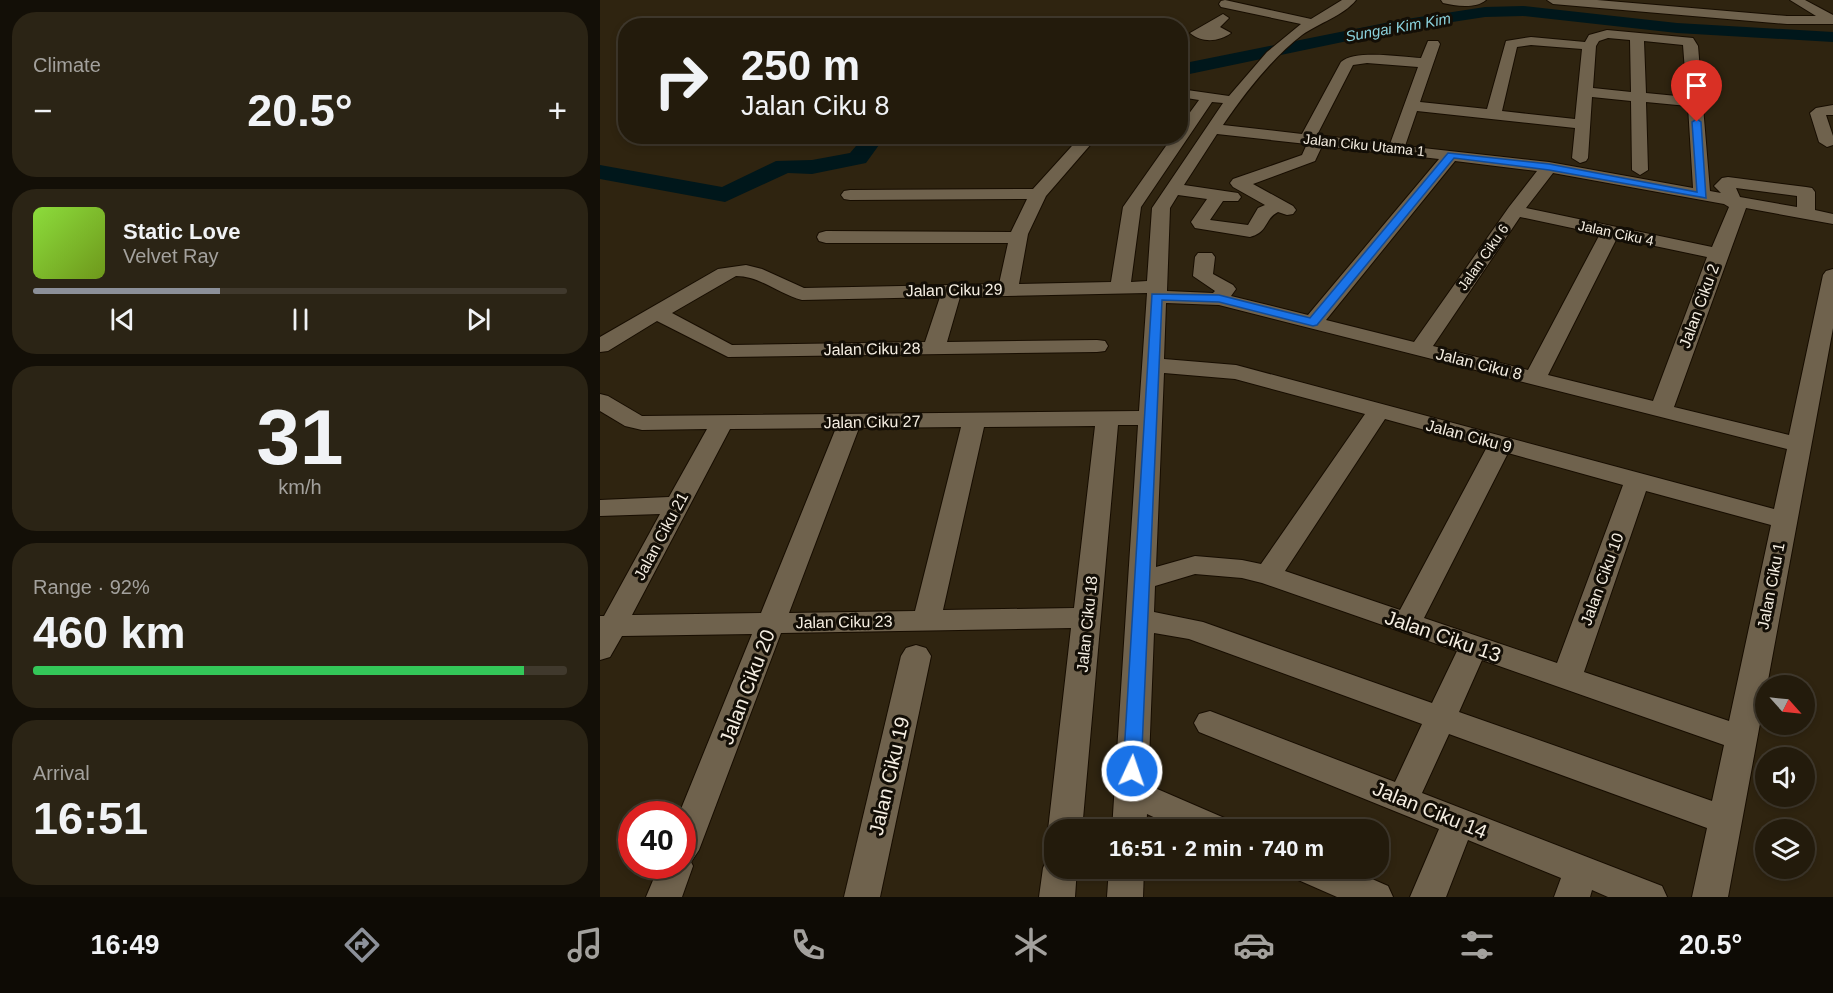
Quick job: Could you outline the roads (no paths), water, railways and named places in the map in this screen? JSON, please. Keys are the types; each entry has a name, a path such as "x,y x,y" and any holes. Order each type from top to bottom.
{"street":[{"path":"1130,819 1161,208 1213,129 1249,80 1291,38 1312,23 1332,14 1350,0"},
{"path":"1447,0 1464,2 1480,0"},
{"path":"1553,0 1628,3 1787,20 1833,20"},
{"path":"1666,0 1681,10"},
{"path":"1708,0 1730,15"},
{"path":"1796,0 1833,20"},
{"path":"1818,0 1833,8"},
{"path":"1761,5 1787,20"},
{"path":"1208,12 1250,10 1312,23"},
{"path":"1188,36 1205,32 1224,11"},
{"path":"1637,36 1640,170"},
{"path":"1433,44 1397,143 1580,158 1640,170 1702,189 1690,43 1675,38 1637,36 1593,41 1531,41 1511,44 1493,114"},
{"path":"1580,158 1585,92 1593,41"},
{"path":"1218,195 1200,222 1201,224 1250,231 1255,229 1264,212 1283,208 1239,183 1309,158 1312,140 1348,62 1367,59 1426,63"},
{"path":"1585,92 1695,102"},
{"path":"1188,94 1234,100"},
{"path":"1188,126 1209,96"},
{"path":"1411,106 1583,124"},
{"path":"1827,142 1828,114"},
{"name":"Jalan Ciku Utama 1","path":"1213,129 1312,140 1397,143 1451,155 1546,171 1702,189 1735,206 1806,213 1833,219"},
{"path":"1008,289 1019,238 1038,194 1083,144"},
{"path":"1120,287 1132,207 1176,144"},
{"path":"1313,322 1451,155"},
{"path":"1546,171 1735,206"},
{"name":"Jalan Ciku 6","path":"1420,349 1515,211 1546,171"},
{"name":"Jalan Ciku 2","path":"1661,410 1735,206 1732,194 1724,188 1725,183 1806,189 1806,213"},
{"path":"1174,189 1245,199 1261,197"},
{"path":"850,195 1038,194"},
{"name":"Jalan Ciku 4","path":"1515,211 1718,254"},
{"path":"1535,378 1611,231"},
{"path":"826,237 1019,238"},
{"path":"1205,257 1203,276 1226,289 1219,299"},
{"name":"Jalan Ciku 29","path":"657,313 731,271 744,269 802,294 1120,287 1156,292"},
{"name":"Jalan Ciku 1","path":"1710,897 1833,275"},
{"path":"934,348 952,290"},
{"name":"Jalan Ciku 8","path":"1156,292 1219,299 1800,445"},
{"path":"600,346 657,313"},
{"name":"Jalan Ciku 28","path":"657,313 728,351 1097,346"},
{"name":"Jalan Ciku 9","path":"1152,365 1233,371 1784,520"},
{"name":"Jalan Ciku 27","path":"600,400 635,422 1150,418"},
{"path":"1268,575 1379,411"},
{"name":"Jalan Ciku 18","path":"1066,819 1107,418"},
{"path":"927,620 974,420"},
{"name":"Jalan Ciku 20","path":"696,815 850,422"},
{"name":"Jalan Ciku 21","path":"604,633 678,505 722,423"},
{"path":"1407,623 1501,444"},
{"name":"Jalan Ciku 10","path":"1567,678 1637,481"},
{"path":"600,508 678,505"},
{"name":"Jalan Ciku 13","path":"1142,580 1195,565 1242,569 1268,575 1741,738"},
{"name":"Jalan Ciku 23","path":"604,633 772,623 1088,618"},
{"path":"1140,620 1193,629 1725,820"},
{"path":"1403,800 1474,646"},
{"name":"Jalan Ciku 19","path":"862,897 916,656"},
{"name":"Jalan Ciku 14","path":"1210,723 1459,822 1577,884 1649,897"},
{"path":"1131,792 1193,819"},
{"path":"1428,897 1459,822"},
{"path":"664,897 671,879"},
{"path":"1057,897 1059,879"},
{"path":"1125,897 1126,879"},
{"path":"1333,879 1375,897"}],"waterway":[{"name":"Sungai Kim Kim","path":"1188,68 1400,25 1485,12 1523,11 1677,28 1833,37"},
{"name":"Sungai Kim Kim","path":"600,172 725,195 784,166 812,167 858,158 867,144"}]}
